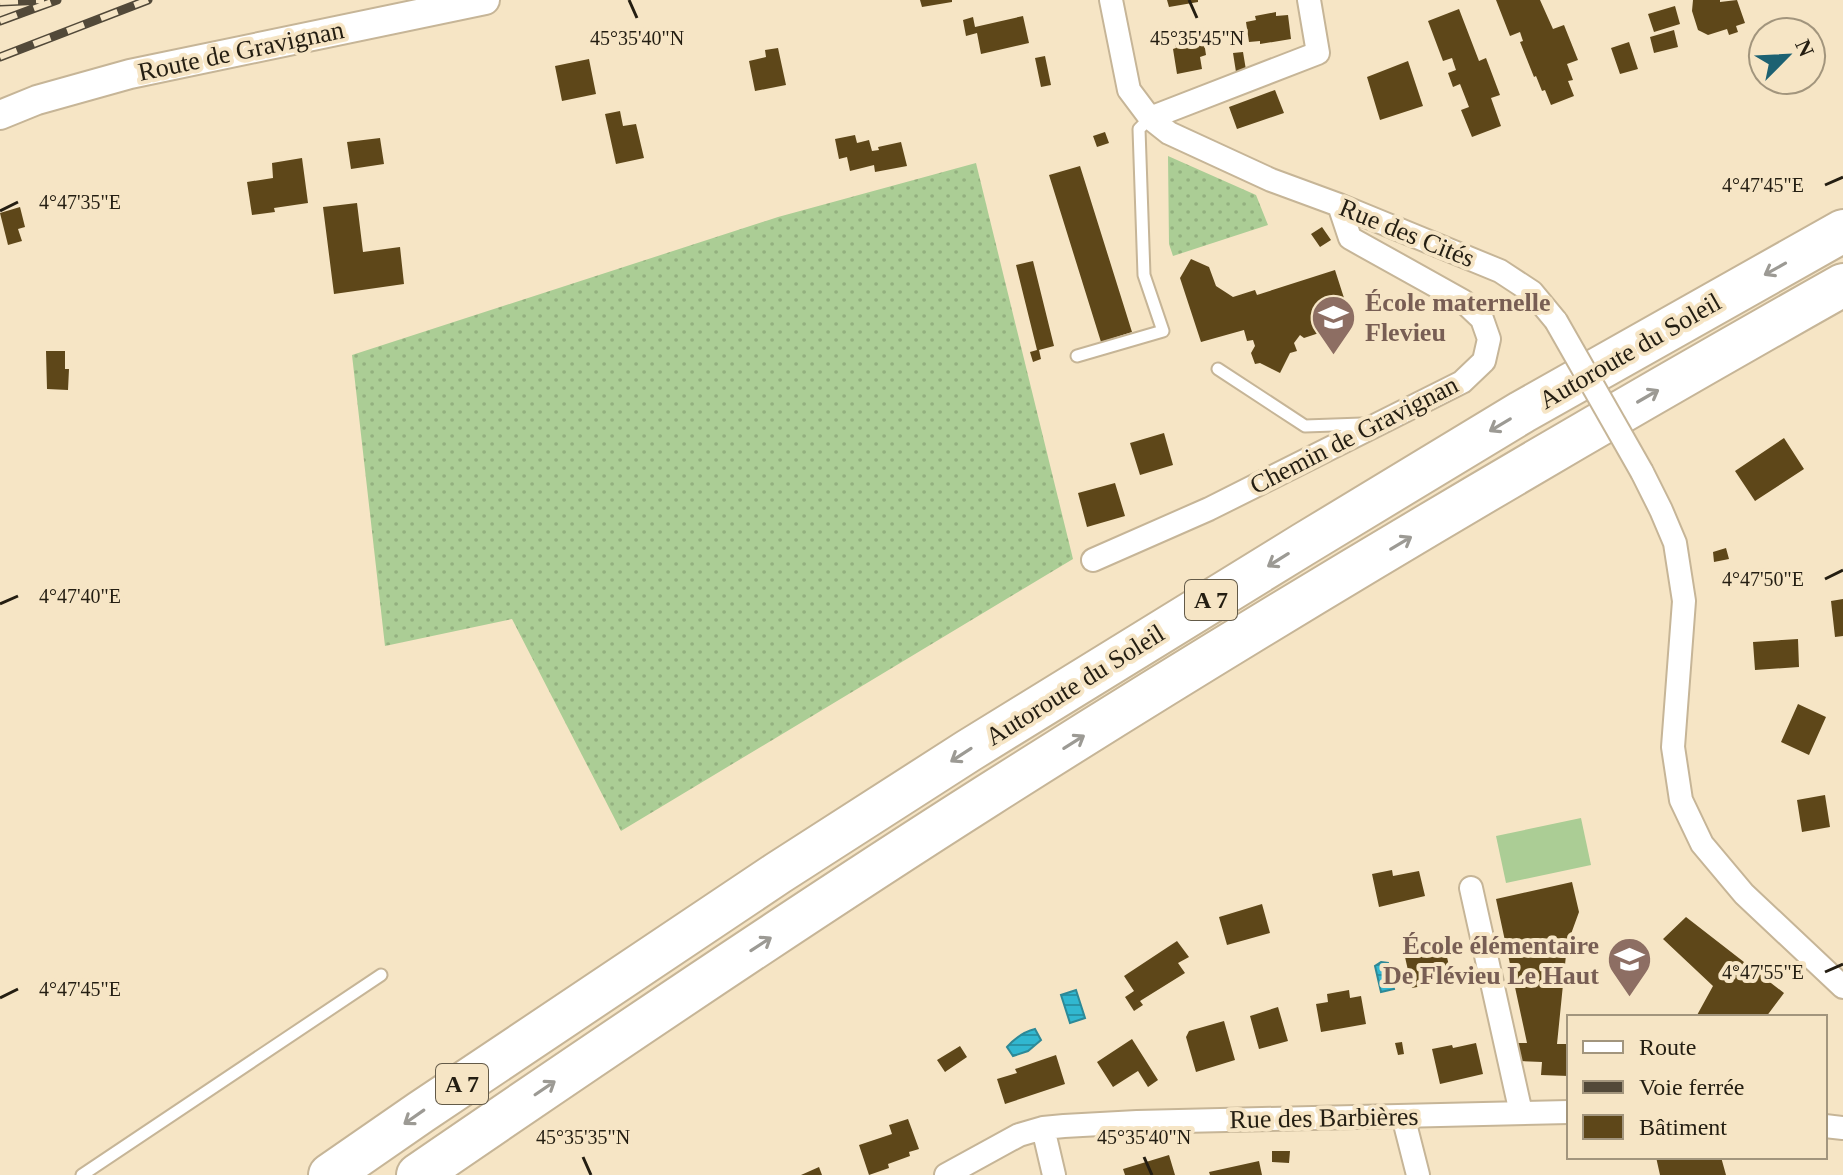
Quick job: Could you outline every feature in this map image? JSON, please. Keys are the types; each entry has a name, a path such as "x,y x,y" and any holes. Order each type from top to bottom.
{"highway":[{"name":"Autoroute du Soleil","path":"330,1175 713,917 981,742 1522,412 1843,231"},
{"name":"Autoroute du Soleil","path":"418,1175 641,1023 972,806 1162,687 1539,460 1843,285"},
{"path":"431,1175 480,1132"}],"street":[{"name":"Route de Gravignan","path":"0,115 37,100 130,74 485,0"},
{"name":"Rue des Cités","path":"1111,0 1129,90 1150,118 1169,133 1271,180 1500,271 1532,292 1556,321 1642,472 1675,543 1684,601 1673,747 1681,800 1702,844 1744,894 1843,987"},
{"path":"1150,118 1318,53 1309,0"},
{"name":"Chemin de Gravignan","path":"1093,560 1209,509 1462,382 1484,361 1489,339 1482,319 1463,301 1350,238 1339,205"},
{"path":"1471,888 1521,1113"},
{"name":"Rue des Barbières","path":"946,1175 1019,1135 1043,1128 1137,1122 1567,1112"},
{"path":"1403,1116 1418,1175"},
{"path":"1043,1128 1054,1175"}],"lane":[{"path":"1077,356 1163,331 1144,275 1139,129 1150,118"},
{"path":"1218,369 1305,426 1362,424 1371,427"},
{"path":"82,1175 381,975"}],"green space":[{"path":"1168,156 1256,195 1268,225 1173,256 1169,244"},
{"path":"976,163 1073,559 621,831 512,619 385,646 352,355 778,217"},
{"path":"1581,818 1591,865 1506,883 1496,836"}],"water":[{"path":"1381,962 1388,963 1394,989 1381,992 1375,966"},
{"path":"1076,990 1085,1018 1070,1023 1061,995"},
{"path":"1035,1029 1041,1040 1028,1051 1013,1056 1007,1047"}],"building":[{"path":"920,0 952,0 952,2 922,7"},
{"path":"1167,0 1198,0 1198,2 1169,7"},
{"path":"1496,0 1540,0 1553,29 1564,25 1578,60 1567,64 1573,80 1568,81 1574,96 1551,105 1545,90 1542,91 1534,77 1520,42 1523,41 1520,32 1510,36"},
{"path":"1693,0 1737,0 1745,23 1736,26 1738,32 1729,35 1727,29 1708,35 1698,30 1692,11"},
{"path":"1675,6 1680,24 1654,32 1648,14"},
{"path":"1459,9 1479,61 1486,58 1500,95 1491,98 1501,126 1472,137 1461,110 1469,107 1460,84 1453,87 1448,73 1456,70 1452,58 1443,61 1428,21"},
{"path":"1276,12 1276,16 1288,15 1291,39 1260,44 1260,41 1249,42 1246,22 1256,20 1255,16"},
{"path":"1023,16 1029,43 981,54 977,33 966,36 963,20 973,17 975,27"},
{"path":"1202,29 1206,55 1200,57 1202,69 1177,74 1174,35"},
{"path":"1674,30 1678,47 1654,53 1650,37"},
{"path":"1629,42 1638,69 1620,74 1611,48"},
{"path":"778,48 786,85 755,91 749,61 766,57 765,50"},
{"path":"1243,52 1246,70 1236,72 1233,53"},
{"path":"1045,56 1051,85 1041,87 1035,58"},
{"path":"589,59 596,94 562,101 555,66"},
{"path":"1408,61 1423,106 1380,120 1367,77"},
{"path":"1275,90 1284,113 1237,129 1229,107"},
{"path":"620,111 623,126 636,124 644,158 616,164 605,114"},
{"path":"1105,132 1109,143 1097,147 1093,136"},
{"path":"855,135 857,143 869,140 872,151 901,142 907,166 875,172 874,165 850,171 847,157 839,159 835,139"},
{"path":"380,138 384,164 351,169 347,142"},
{"path":"302,158 308,203 252,215 247,182 273,178 272,163"},
{"path":"1080,166 1132,332 1101,342 1049,175"},
{"path":"357,203 363,252 400,247 404,284 334,294 323,207"},
{"path":"20,207 25,227 18,229 22,241 8,245 0,213"},
{"path":"1322,227 1331,240 1320,247 1311,234"},
{"path":"1191,259 1209,267 1216,286 1233,297 1255,290 1257,295 1335,270 1344,298 1320,306 1328,330 1304,338 1300,335 1294,343 1297,351 1290,353 1280,373 1260,363 1255,364 1251,353 1255,346 1253,340 1247,341 1244,330 1201,342 1180,278"},
{"path":"1033,261 1054,346 1039,350 1041,359 1033,362 1030,352 1037,350 1016,265"},
{"path":"46,351 65,351 65,369 69,369 68,390 47,389"},
{"path":"1164,433 1173,465 1140,475 1130,443"},
{"path":"1784,438 1804,469 1755,501 1735,471"},
{"path":"1115,483 1125,516 1087,527 1078,493"},
{"path":"1726,548 1729,559 1714,562 1713,552"},
{"path":"1843,599 1843,636 1835,637 1831,601"},
{"path":"1798,639 1799,667 1755,670 1753,642"},
{"path":"1798,704 1826,717 1809,755 1781,742"},
{"path":"1825,795 1830,827 1802,832 1797,800"},
{"path":"1392,870 1393,876 1419,871 1425,896 1379,907 1372,874"},
{"path":"1572,882 1579,912 1567,945 1557,1044 1567,1044 1567,1076 1541,1075 1542,1062 1518,1061 1514,1043 1527,1043 1496,899"},
{"path":"1262,904 1270,933 1227,945 1219,917"},
{"path":"1686,917 1784,993 1768,1015 1697,1015 1713,986 1663,939"},
{"path":"1177,941 1189,957 1178,963 1185,973 1140,1001 1143,1005 1134,1011 1125,997 1134,991 1124,976"},
{"path":"1445,948 1451,975 1433,979 1433,984 1412,988 1405,957"},
{"path":"1349,990 1350,998 1361,996 1366,1024 1321,1032 1316,1004 1328,1002 1327,994"},
{"path":"1278,1007 1288,1041 1259,1049 1250,1016"},
{"path":"1224,1021 1235,1060 1196,1072 1186,1037 1189,1031"},
{"path":"1132,1039 1158,1080 1148,1087 1138,1071 1113,1087 1097,1062"},
{"path":"1402,1042 1404,1054 1398,1055 1395,1043"},
{"path":"1476,1043 1483,1074 1440,1084 1432,1049"},
{"path":"960,1046 967,1057 945,1072 937,1060"},
{"path":"1056,1055 1065,1084 1005,1104 997,1079 1017,1073 1015,1069"},
{"path":"908,1119 919,1149 888,1164 889,1168 869,1175 859,1145 892,1134 889,1125"},
{"path":"1272,1151 1290,1151 1289,1163 1272,1162"},
{"path":"1169,1155 1175,1175 1125,1175 1123,1169"},
{"path":"1656,1159 1722,1159 1726,1175 1660,1175"},
{"path":"1259,1161 1262,1175 1210,1175 1209,1172"},
{"path":"819,1167 822,1175 801,1175"}],"railway":[{"path":"0,2 44,0"},
{"path":"0,21 57,0"},
{"path":"0,57 148,0"}],"place":[{"name":"École maternelle Flevieu","path":"1334,356"},
{"name":"École élémentaire De Flévieu Le Haut","path":"1630,999"}]}
